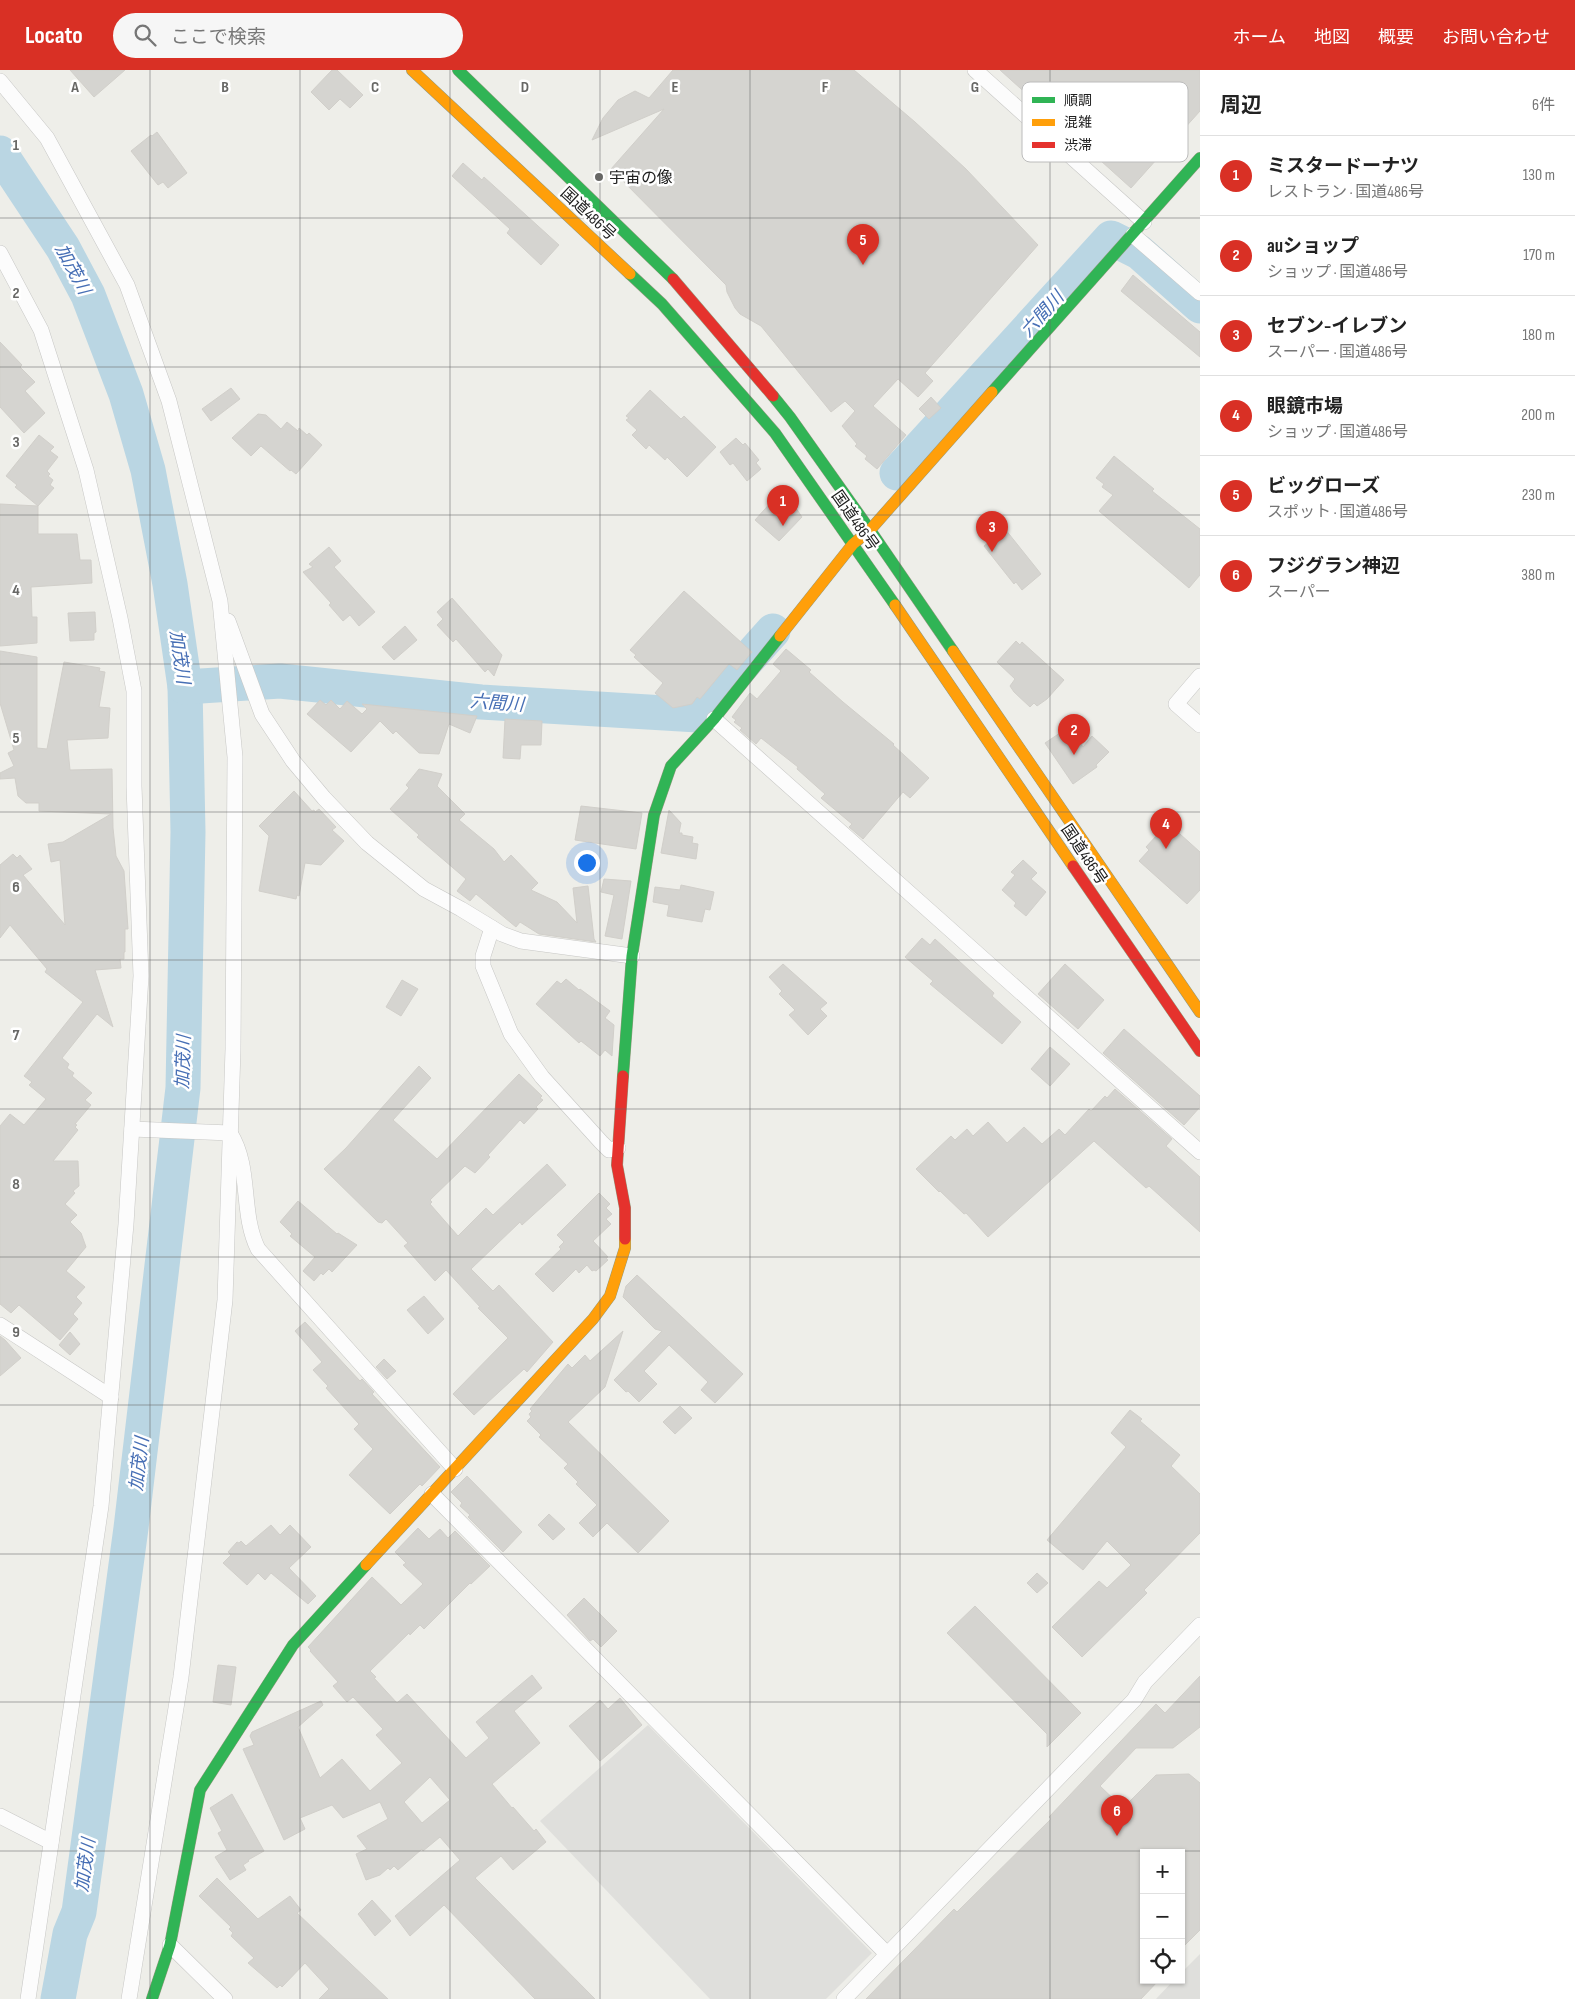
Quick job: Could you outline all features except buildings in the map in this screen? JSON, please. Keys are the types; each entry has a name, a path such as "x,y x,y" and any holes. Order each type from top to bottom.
{"main road":[{"name":"国道486号","path":"412,70 662,304 775,433 854,544 1200,1051"},
{"name":"国道486号","path":"465,72 678,283 790,417 870,530 1200,1012"},
{"path":"152,1999 170,1946 200,1790 293,1645 593,1319 610,1296 624,1248 625,1208 617,1165 632,956 654,815 671,766 714,719 854,544 870,530 1200,158"}],"street":[{"path":"975,70 1022,112"},
{"path":"445,100 465,72"},
{"path":"0,81 47,138 127,285 169,401 220,601 262,714 299,768 324,798 367,843 424,889 502,934 521,941 632,956"},
{"path":"1077,162 1144,222"},
{"path":"1133,235 1200,293"},
{"path":"0,253 40,330 86,470 120,618 134,691 134,786 141,976 126,1224 101,1506 28,1999"},
{"path":"129,1999 182,1667 225,1300 233,1039 235,757 220,601"},
{"path":"1200,676 1176,704 1200,725"},
{"path":"714,719 1200,1152"},
{"path":"492,928 483,956 483,966 511,1034 542,1077 601,1142 609,1150 618,1148"},
{"path":"132,1129 230,1133"},
{"path":"230,1133 241,1160 251,1235 258,1248 455,1469"},
{"path":"0,1325 111,1397"},
{"path":"432,1494 888,1954"},
{"path":"844,1999 1134,1700 1145,1682 1200,1625"},
{"path":"0,1816 51,1842"},
{"path":"170,1946 225,1999"}],"shaded area":[{"path":"648,1725 872,1953 826,1999 710,1999 540,1821"},
{"path":"1200,1954 1200,1999 1156,1999 1170,1984 1185,1984 1185,1969"}],"waterway":[{"name":"加茂川","path":"0,153 63,248 88,295 126,394 148,470 170,584 185,687 188,832 183,1088 131,1528 79,1912 70,1934 58,1999"},
{"name":"六間川","path":"897,473 1111,238 1139,252 1200,306"},
{"name":"六間川","path":"185,687 280,681 481,702 698,715 773,631"}],"traffic: fast":[{"path":"458,70 673,279"},
{"path":"992,392 1200,158"},
{"path":"630,274 662,304 775,433 895,605"},
{"path":"773,396 870,530 953,651"},
{"path":"623,1076 632,956 654,815 671,766 714,719 780,636"},
{"path":"152,1999 170,1945 200,1790 293,1645 366,1565"}],"traffic: slow":[{"path":"412,70 630,274"},
{"path":"780,636 853,544 870,530 992,392"},
{"path":"895,605 1073,866"},
{"path":"953,651 1200,1012"},
{"path":"366,1565 593,1319 610,1296 625,1248 625,1239"}],"traffic: jam":[{"path":"673,279 773,396"},
{"path":"1073,866 1200,1051"},
{"path":"623,1076 617,1165 625,1208 625,1239"}],"place":[{"name":"宇宙の像","path":"599,177"},
{"name":"ビッグローズ","path":"863,265"},
{"name":"ミスタードーナツ","path":"783,526"},
{"name":"セブン-イレブン","path":"992,552"},
{"name":"auショップ","path":"1074,755"},
{"name":"眼鏡市場","path":"1166,849"},
{"name":"フジグラン神辺","path":"1117,1836"}]}
